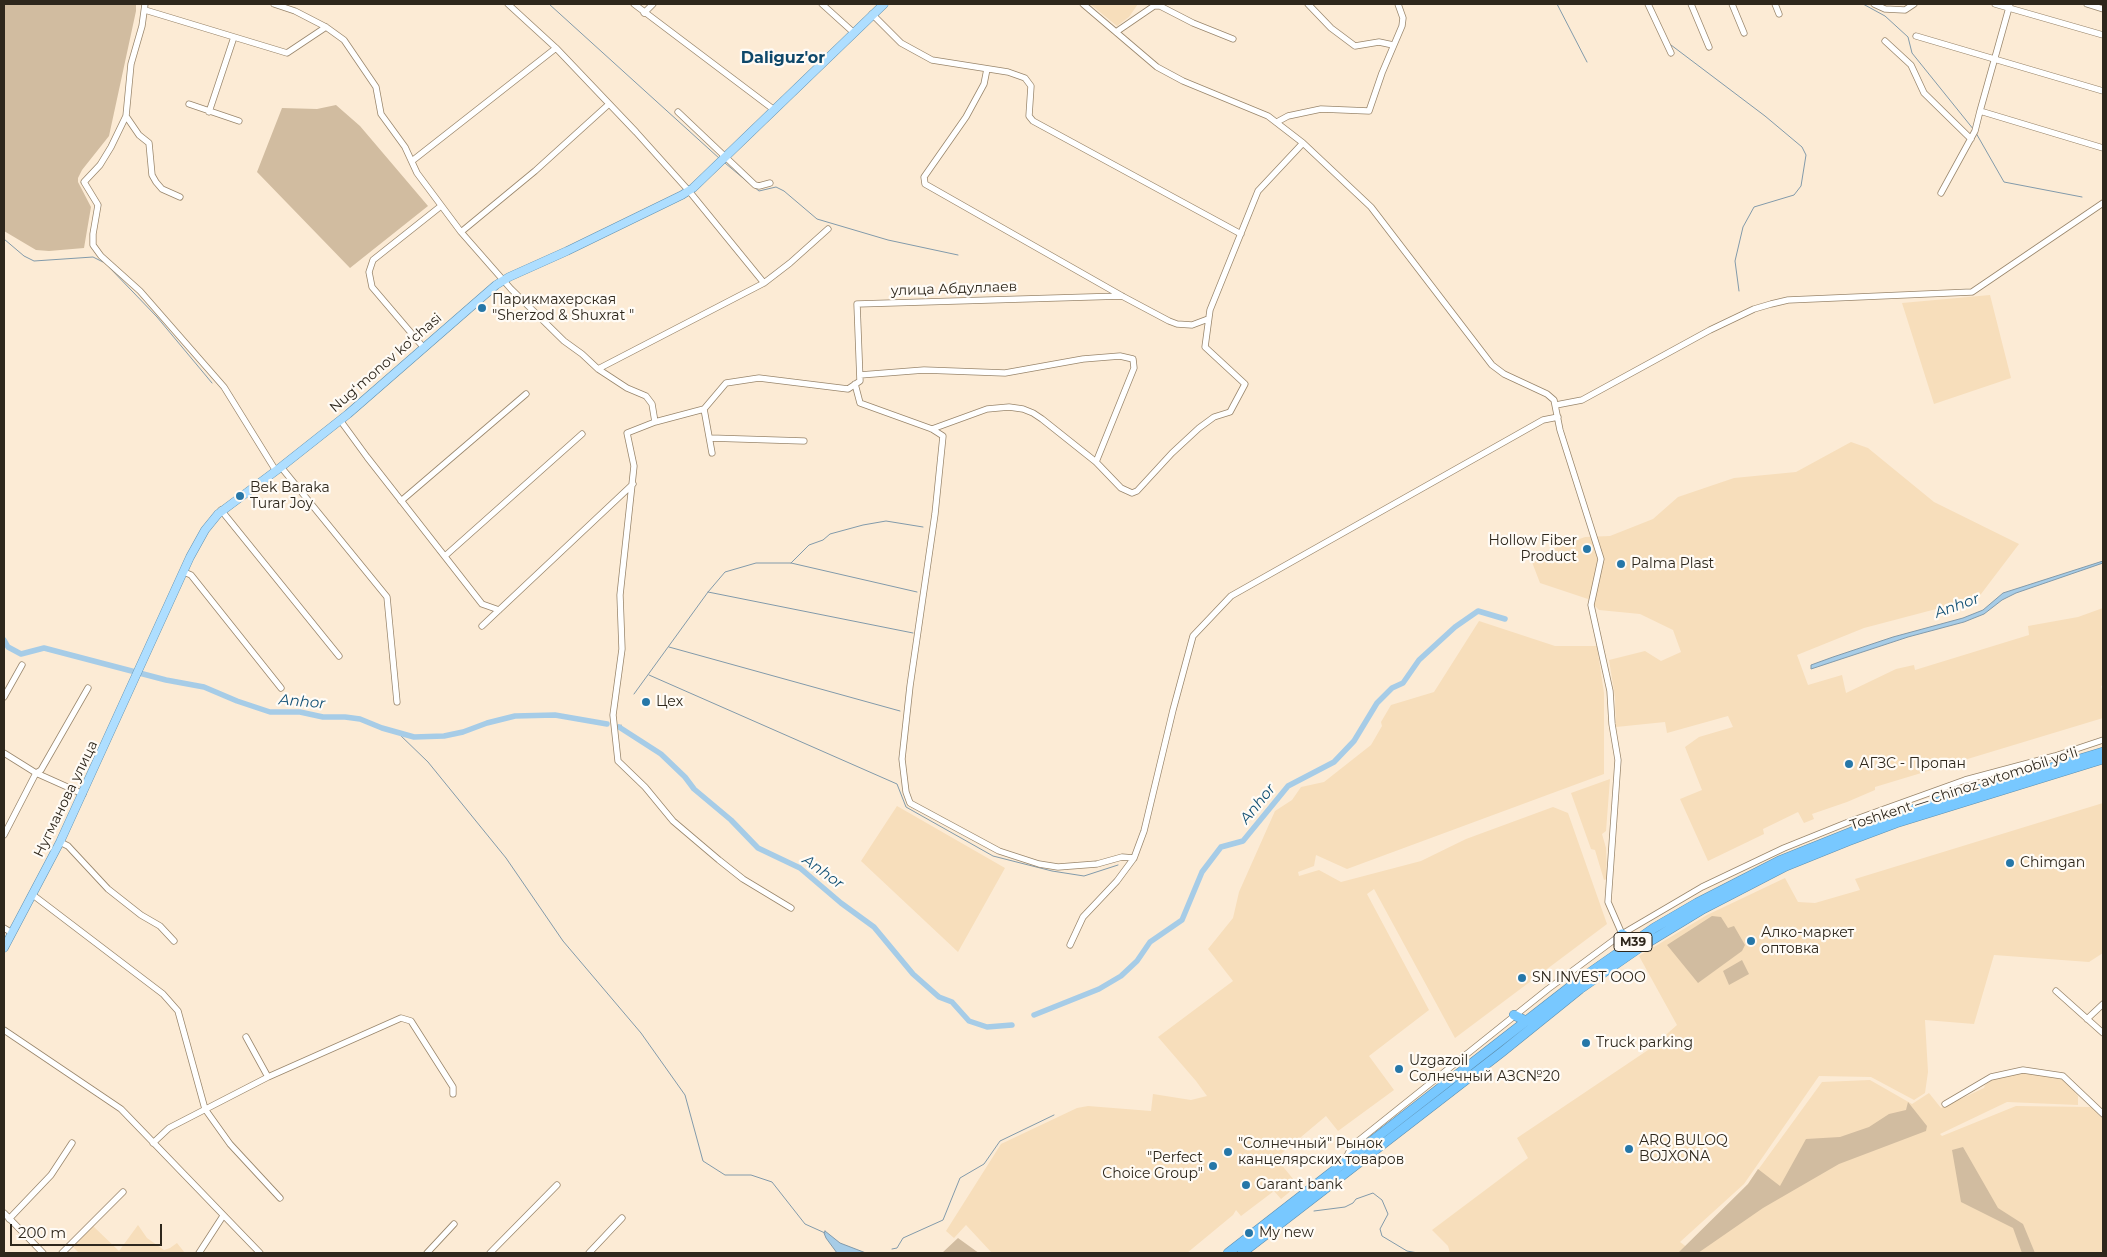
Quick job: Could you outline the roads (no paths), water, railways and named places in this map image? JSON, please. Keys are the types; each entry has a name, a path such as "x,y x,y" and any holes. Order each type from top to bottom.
{"highway":[{"name":"Toshkent — Chinoz avtomobil yoʻli","path":"1228,1253 1575,983 1636,940 1704,899 1797,853 1894,815 2103,752"},
{"name":"Toshkent — Chinoz avtomobil yoʻli","path":"1242,1253 1610,967 1681,922 1756,881 1817,853 1896,822 2103,759"},
{"path":"1622,934 1636,940"},
{"path":"1514,1015 1526,1021"},
{"path":"1448,1081 1449,1092"}],"main road":[{"path":"725,157 884,4"},
{"name":"Nugʻmonov koʻchasi","path":"145,659 202,536 222,510 279,469 340,420 503,280 567,252 689,191 725,157"},
{"name":"Нугманова улица","path":"4,948 60,842 145,659"}],"street":[{"path":"274,4 295,11 326,27 349,46 376,87 381,114 405,147 417,173 460,232 503,280 564,341 627,388 646,396 652,404 655,422"},
{"path":"508,4 556,48 689,191 764,283"},
{"path":"634,4 773,109"},
{"path":"644,13 652,4"},
{"path":"822,4 853,32"},
{"path":"1083,4 1146,59 1163,71 1259,112 1277,122 1304,143 1371,207 1490,363 1504,374 1553,398 1601,559 1591,605 1610,691 1612,724 1618,760 1608,902 1622,934"},
{"path":"1308,4 1332,28 1354,46 1379,42 1394,45"},
{"path":"1277,122 1288,116 1321,109 1369,111 1402,22 1398,4"},
{"path":"1648,4 1671,53"},
{"path":"1691,4 1709,46"},
{"path":"1732,4 1744,33"},
{"path":"1775,4 1779,14"},
{"path":"1874,4 1885,9 1905,10 1914,4"},
{"path":"1995,4 2010,6 2103,35"},
{"path":"2087,4 2103,9"},
{"path":"1116,32 1154,6 1160,6 1192,23 1233,39"},
{"path":"1941,194 1975,131 2010,6"},
{"path":"326,27 287,53 145,7 131,64 126,116 111,148 84,182 98,205 93,245 101,256 140,291 224,387 279,469 387,597 397,702"},
{"path":"872,14 901,43 932,60 1016,74 1029,81 1032,89 1029,116 1033,121 1241,234"},
{"path":"1916,36 2103,91"},
{"path":"209,112 234,37"},
{"path":"1885,41 1911,65 1924,93 1971,139"},
{"path":"412,161 556,48"},
{"path":"987,69 984,84 966,117 924,177 925,184 1122,296 1177,324 1192,325 1208,319"},
{"path":"189,104 239,121"},
{"path":"460,232 535,171 609,104"},
{"path":"1980,111 2103,148"},
{"path":"678,112 755,185 759,186 770,183"},
{"path":"126,116 139,135 149,144 152,175 156,182 162,189 180,198"},
{"path":"932,429 987,409 1009,407 1033,412 1096,462 1121,488 1126,491 1137,491 1172,453 1199,428 1214,417 1231,410 1245,383 1205,347 1210,310 1258,191 1304,143"},
{"path":"1556,405 1582,400 1710,330 1754,309 1771,304 1788,300 1972,292 2103,203"},
{"path":"424,348 372,287 369,272 373,260 441,206"},
{"path":"598,368 764,283 790,263 828,228"},
{"name":"улица Абдуллаев","path":"860,374 857,304 1122,296"},
{"path":"791,908 743,879 719,860 674,821 645,787 618,760 613,715 622,650 620,595 634,466 627,433 655,422 704,409 726,384 759,378 848,389 860,380 860,374 924,370 1005,373 1083,359 1120,356 1133,359 1134,368 1096,462"},
{"path":"855,384 860,403 932,429 943,436 935,514 910,686 902,759 906,792 910,803 999,851 1039,864 1058,867 1097,864 1122,858 1134,858"},
{"path":"401,501 526,394"},
{"path":"704,409 712,453"},
{"path":"1070,945 1082,917 1117,881 1134,858 1144,831 1173,710 1194,636 1231,596 1543,420 1558,417"},
{"path":"340,420 482,604 499,610"},
{"path":"445,556 582,434"},
{"path":"710,438 804,441"},
{"path":"482,626 633,484"},
{"path":"222,510 339,656"},
{"path":"184,572 191,575 281,688"},
{"path":"4,697 22,665"},
{"path":"4,835 36,773 41,770 88,688"},
{"name":"M39","path":"1344,1163 1352,1146 1514,1015 1622,934 1702,887 1808,838 1965,780 2056,756 2103,740"},
{"path":"4,753 36,773 83,794"},
{"path":"60,842 68,846 108,889 141,915 160,926 174,941"},
{"path":"33,894 163,994 178,1012 206,1109 230,1144 280,1198"},
{"path":"4,928 12,933"},
{"path":"2056,991 2103,1033"},
{"path":"2087,1019 2103,1004"},
{"path":"153,1143 169,1128 268,1077 401,1018 410,1021 454,1087 453,1094"},
{"path":"4,1030 121,1109 260,1253"},
{"path":"246,1037 268,1077"},
{"path":"1945,1104 1991,1077 2023,1070 2063,1076 2103,1114"},
{"path":"1444,1071 1448,1081"},
{"path":"9,1219 51,1175 72,1143"},
{"path":"490,1253 557,1185"},
{"path":"62,1253 123,1192"},
{"path":"4,1213 43,1253"},
{"path":"199,1253 223,1216"},
{"path":"589,1253 622,1218"},
{"path":"427,1253 454,1224"}],"water":[{"path":"2103,561 2103,563 2016,593 2002,600 1984,614 1964,622 1908,637 1811,669 1811,665 1833,657 1893,637 1963,618 1983,610 2003,593"},
{"path":"825,1231 840,1243 866,1253 837,1253 826,1238"}],"waterway":[{"path":"549,4 720,159"},
{"path":"1557,4 1587,62"},
{"path":"1863,4 1885,16 1908,37 1912,53 1974,130"},
{"path":"1671,45 1765,116 1802,147 1806,155 1801,186 1794,195 1754,207 1743,227 1735,261 1739,291"},
{"path":"1976,133 2004,182 2082,197"},
{"path":"725,163 749,183"},
{"path":"754,187 759,191 776,187 784,191 817,219 888,240 958,255"},
{"path":"4,239 24,256 34,261 93,257 103,262"},
{"path":"108,266 157,317 212,383"},
{"path":"791,563 809,545 823,540 830,534 886,521 923,527"},
{"path":"634,694 708,592 725,572 756,563 791,563 917,592"},
{"path":"708,592 913,633"},
{"name":"Anhor","path":"1034,1015 1099,989 1121,976 1137,961 1150,942 1182,920 1202,872 1221,847 1243,841 1288,786 1334,762 1354,741 1377,703 1392,688 1403,683 1419,660 1455,627 1478,611 1505,619"},
{"name":"Anhor","path":"4,640 8,647 21,654 44,648 166,680 204,687 270,712 300,712 323,717 360,719 382,728 414,737 444,736 515,716 555,715 607,724"},
{"path":"669,647 900,711"},
{"path":"649,675 897,784 906,807 993,856 1052,871 1084,876 1118,865"},
{"name":"Anhor","path":"619,727 661,754 685,777 694,789 731,820 758,848 800,868 841,903 874,927 913,974 939,997 952,1002 969,1021 987,1027 1012,1025"},
{"path":"398,733 428,762 506,858 563,941 641,1033 685,1095 703,1161 725,1175 751,1175 772,1182 805,1224 825,1233"},
{"path":"892,1249 897,1248 903,1238 943,1220 960,1178 984,1164 1000,1141 1054,1115"},
{"path":"1314,1211 1345,1207 1356,1199 1373,1193 1382,1200 1388,1214 1380,1229 1382,1236 1407,1251 1418,1253"}],"place":[{"name":"Парикмахерская \"Sherzod & Shuxrat \"","path":"482,308"},
{"name":"Bek Baraka Turar Joy","path":"240,496"},
{"name":"Hollow Fiber Product","path":"1587,549"},
{"name":"Palma Plast","path":"1621,564"},
{"name":"Цех","path":"646,702"},
{"name":"АГЗС - Пропан","path":"1849,764"},
{"name":"Chimgan","path":"2010,863"},
{"name":"Алко-маркет оптовка","path":"1751,941"},
{"name":"SN INVEST ООО","path":"1522,978"},
{"name":"Truck parking","path":"1586,1043"},
{"name":"Uzgazoil Солнечный АЗС№20","path":"1399,1069"},
{"name":"ARQ BULOQ BOJXONA","path":"1629,1149"},
{"name":"\"Солнечный\" Рынок канцелярских товаров","path":"1228,1152"},
{"name":"\"Perfect Choice Group\"","path":"1213,1166"},
{"name":"Garant bank","path":"1246,1185"},
{"name":"My new","path":"1249,1233"}],"district":[{"name":"Daliguz'or","path":"783,58"}]}
